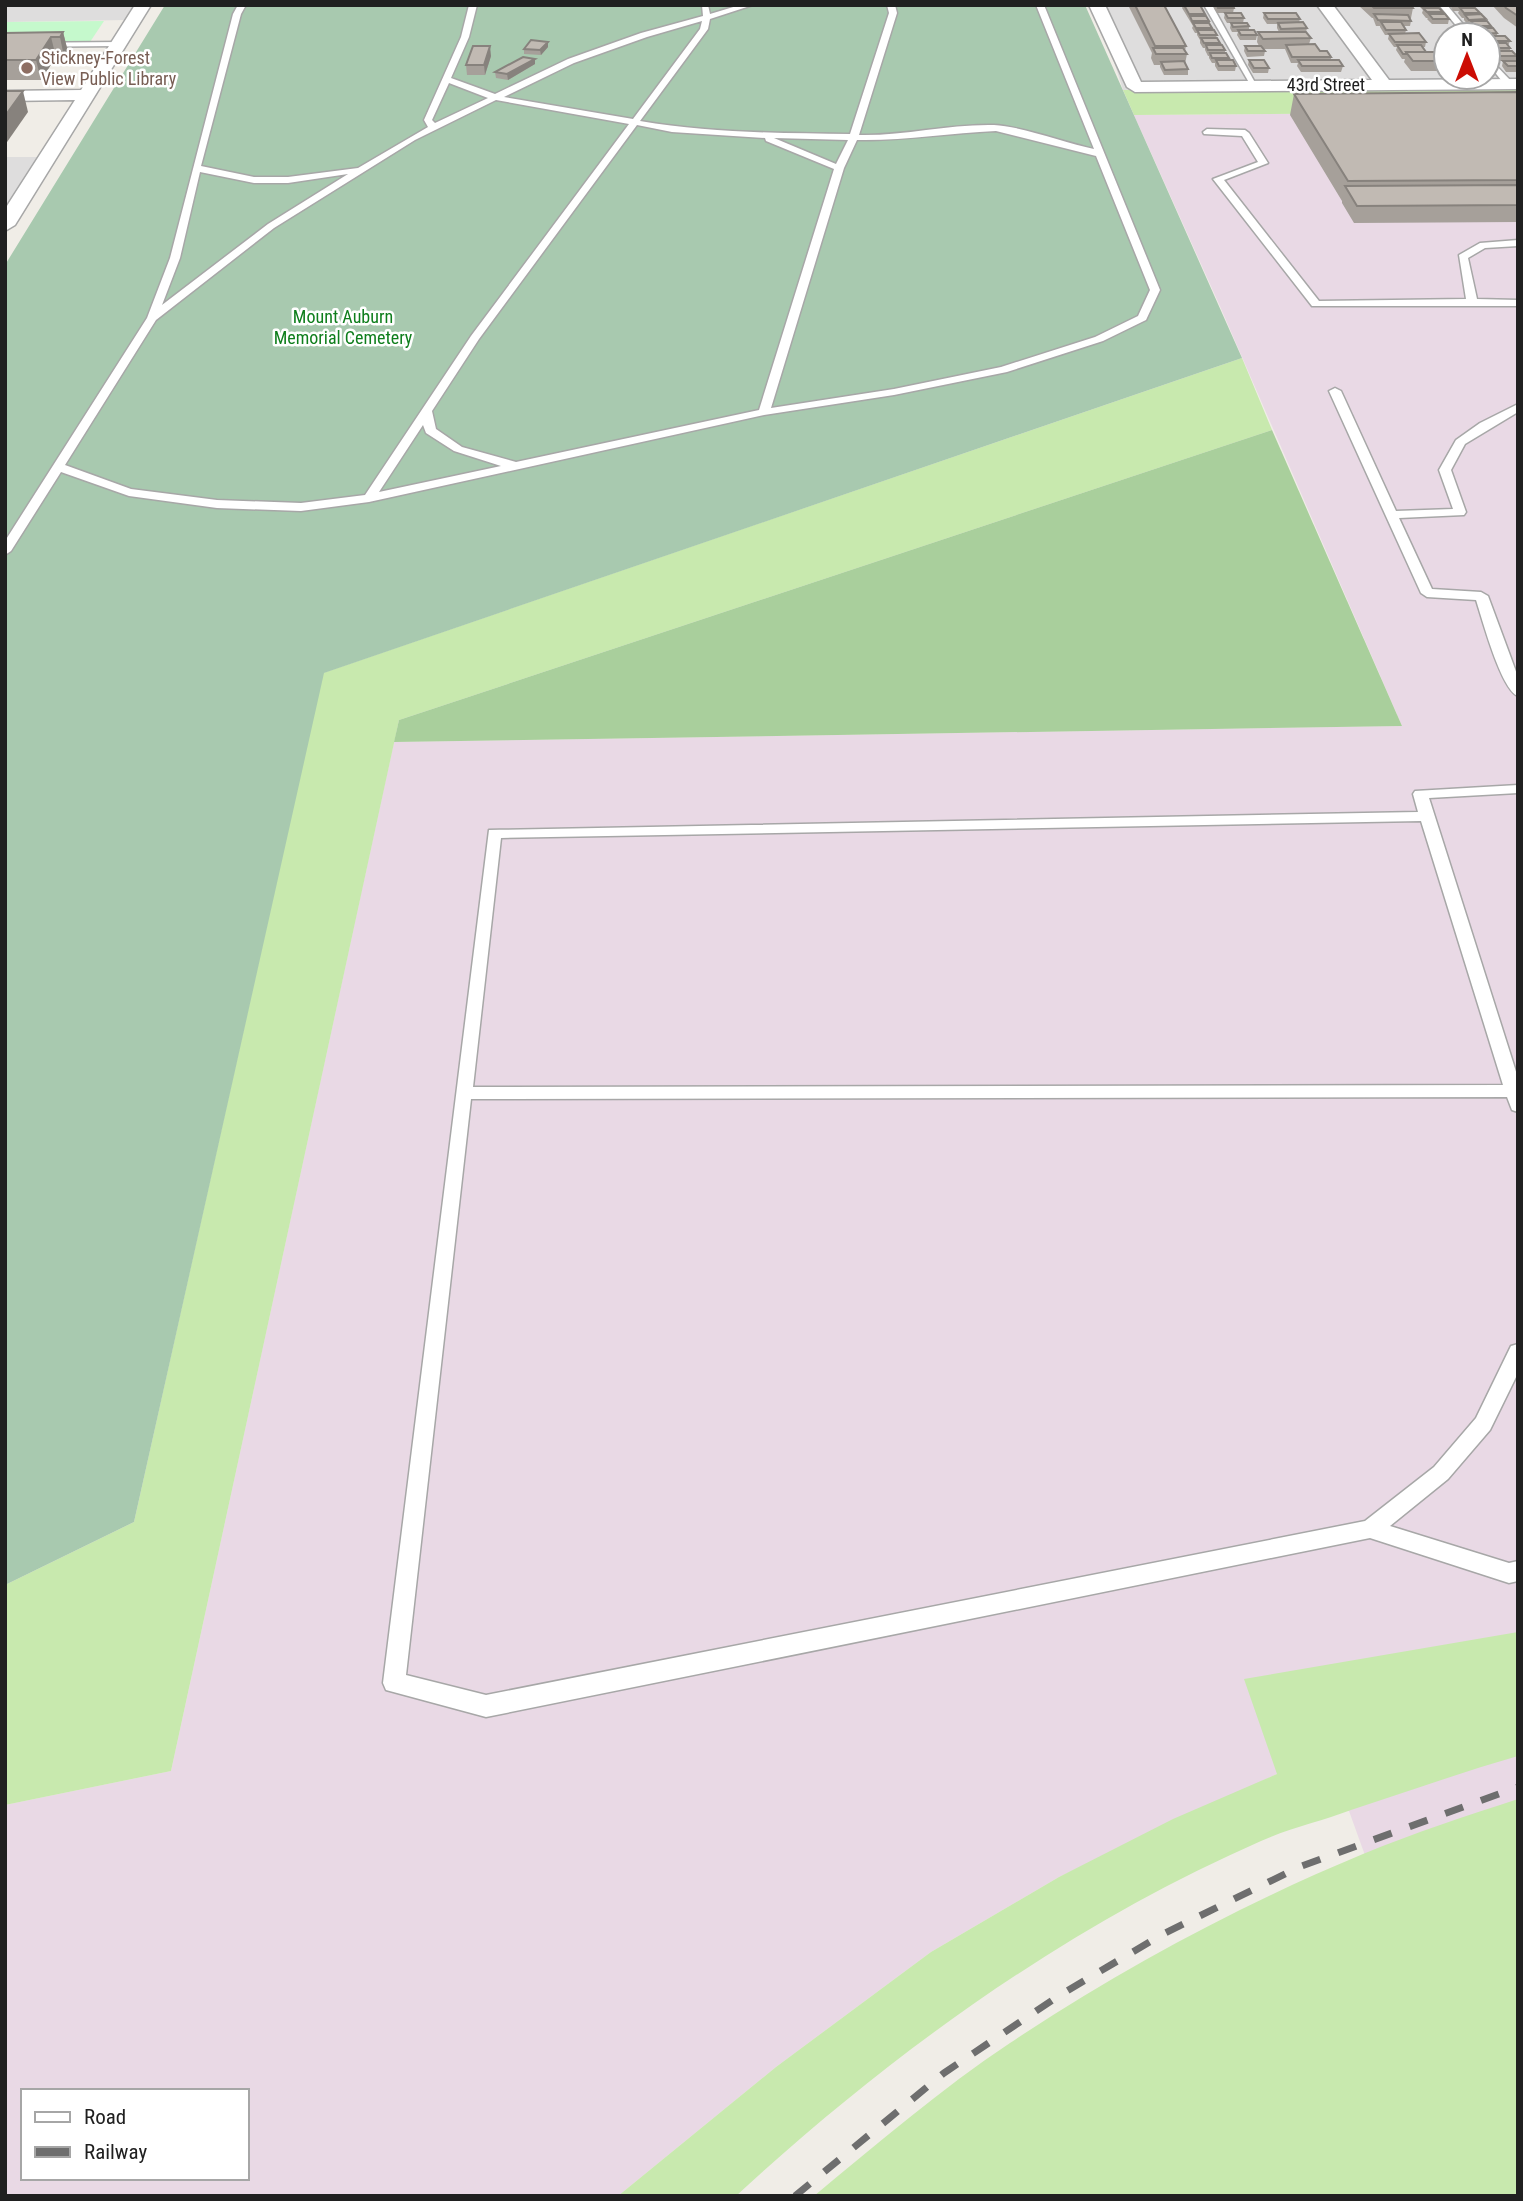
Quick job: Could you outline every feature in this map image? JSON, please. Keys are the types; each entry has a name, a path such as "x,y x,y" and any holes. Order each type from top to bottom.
{"street":[{"path":"5,225 143,5"},
{"name":"43rd Street","path":"1097,5 1135,87 1513,84"},
{"path":"1325,5 1384,85"},
{"path":"5,96 85,96"}],"lane":[{"path":"5,551 152,318 175,258 196,168 237,14 242,5"},
{"path":"433,128 428,120 465,37 473,5"},
{"path":"152,318 271,226 411,138 571,61 706,11 749,5"},
{"path":"764,412 839,168 853,138 893,13 891,5"},
{"path":"57,467 129,492 217,504 301,507 369,498 764,412 894,392 1003,370 1099,339 1142,318 1155,290 1040,5"},
{"path":"1208,5 1255,86"},
{"path":"1443,5 1456,21"},
{"path":"369,498 475,338 704,29 706,11"},
{"path":"5,45 118,44"},
{"path":"447,80 497,98 672,128 853,138 894,138 946,130 996,128 1101,154"},
{"path":"1207,132 1245,132 1263,163 1218,179 1316,303 1518,303"},
{"path":"763,135 839,168"},
{"path":"196,168 254,180 288,180 365,169"},
{"path":"1472,302 1463,257 1483,245 1518,243"},
{"path":"1335,391 1427,593 1481,596 1500,653 1518,692"},
{"path":"1392,515 1460,512 1445,470 1460,442 1484,425 1518,408"},
{"path":"427,411 430,431 458,449 519,467"},
{"path":"463,1093 1516,1099 1420,794 1518,789"},
{"path":"1427,816 494,833 394,1684 486,1706 1370,1529 1441,1473 1483,1424 1518,1352"},
{"path":"1370,1529 1509,1573 1518,1571"}],"shaded area":[{"path":"5,5 136,5 127,20 5,22"},
{"path":"1096,5 1518,5 1518,86 1502,86 1502,21 1432,21 1432,87 1123,90"},
{"path":"1518,112 1518,2196 1488,2196 1349,1811 1277,1774 1059,1877 931,1952 776,2067 618,2196 5,2196 5,1805 171,1771 394,742 1402,726 1134,115"},
{"path":"5,157 42,157 5,215"}],"green space":[{"name":"Mount Auburn Memorial Cemetery","path":"165,5 1085,5 1242,358 324,673 134,1522 5,1585 5,265"},
{"path":"104,21 90,42 5,43 5,22"},
{"path":"1502,87 1518,87 1518,112 1134,115 1123,90 1432,88 1432,91 1502,91"},
{"path":"1242,358 1272,430 399,720 171,1771 5,1805 5,1585 134,1522 323,673"},
{"path":"1272,430 1402,726 394,742 399,720"},
{"path":"1518,1632 1518,1756 1272,1836 1119,1912 1051,1953 919,2043 795,2143 736,2196 618,2196 776,2067 931,1952 1059,1877 1173,1819 1277,1774 1244,1679"},
{"path":"1518,1799 1518,2196 814,2196 910,2117 984,2061 1138,1964 1272,1895 1363,1854"}],"building":[{"path":"1135,5 1164,5 1186,46 1155,46"},
{"path":"1184,5 1200,5 1205,14 1189,14"},
{"path":"1217,5 1233,5 1234,8 1218,8"},
{"path":"1371,5 1411,5 1413,8 1374,8"},
{"path":"1504,5 1518,5 1518,16 1506,8"},
{"path":"1423,8 1439,8 1443,12 1427,12"},
{"path":"1460,8 1475,8 1480,13 1464,13"},
{"path":"1225,13 1241,13 1244,18 1228,18"},
{"path":"1264,13 1296,13 1300,19 1268,19"},
{"path":"1374,14 1408,15 1411,21 1378,20"},
{"path":"1429,14 1445,14 1449,19 1433,19"},
{"path":"1481,14 1486,19 1469,20 1465,15"},
{"path":"1190,16 1206,16 1209,21 1192,21"},
{"path":"1303,22 1307,28 1281,29 1278,23"},
{"path":"1381,22 1401,22 1406,30 1386,30"},
{"path":"1193,23 1209,23 1212,28 1196,28"},
{"path":"1231,23 1247,23 1249,26 1233,27"},
{"path":"1197,30 1214,30 1217,35 1200,35"},
{"path":"1238,30 1254,30 1257,35 1241,35"},
{"path":"63,32 60,37 51,37 36,60 5,60 5,33"},
{"path":"1258,32 1306,32 1311,38 1263,39"},
{"path":"1419,33 1426,42 1395,42 1389,34"},
{"path":"1201,38 1217,38 1220,43 1204,43"},
{"path":"531,40 548,42 540,50 524,49"},
{"path":"1315,44 1320,51 1327,51 1331,57 1292,57 1286,45"},
{"path":"1206,45 1222,45 1225,50 1208,50"},
{"path":"1397,45 1421,45 1426,52 1403,54"},
{"path":"473,46 490,46 484,65 466,65"},
{"path":"1245,46 1261,46 1265,51 1248,51"},
{"path":"1153,48 1183,48 1187,54 1156,54"},
{"path":"1502,51 1512,51 1517,56 1502,56"},
{"path":"1406,52 1432,52 1432,61 1413,61"},
{"path":"1210,53 1226,53 1229,58 1212,58"},
{"path":"523,57 535,59 507,74 495,72"},
{"path":"1216,60 1233,60 1236,66 1219,66"},
{"path":"1249,60 1264,60 1269,68 1254,68"},
{"path":"1298,60 1339,60 1343,66 1302,66"},
{"path":"1184,61 1188,69 1165,70 1161,62"},
{"path":"1503,61 1518,61 1518,66 1508,66"},
{"path":"5,91 23,91 5,116"},
{"path":"1518,92 1518,180 1348,181 1294,94"},
{"path":"1518,185 1518,205 1357,206 1345,186"}],"railway":[{"path":"795,2196 944,2073 1060,1995 1163,1934 1299,1867 1518,1787"}],"place":[{"name":"Stickney-Forest View Public Library","path":"27,68"}]}
